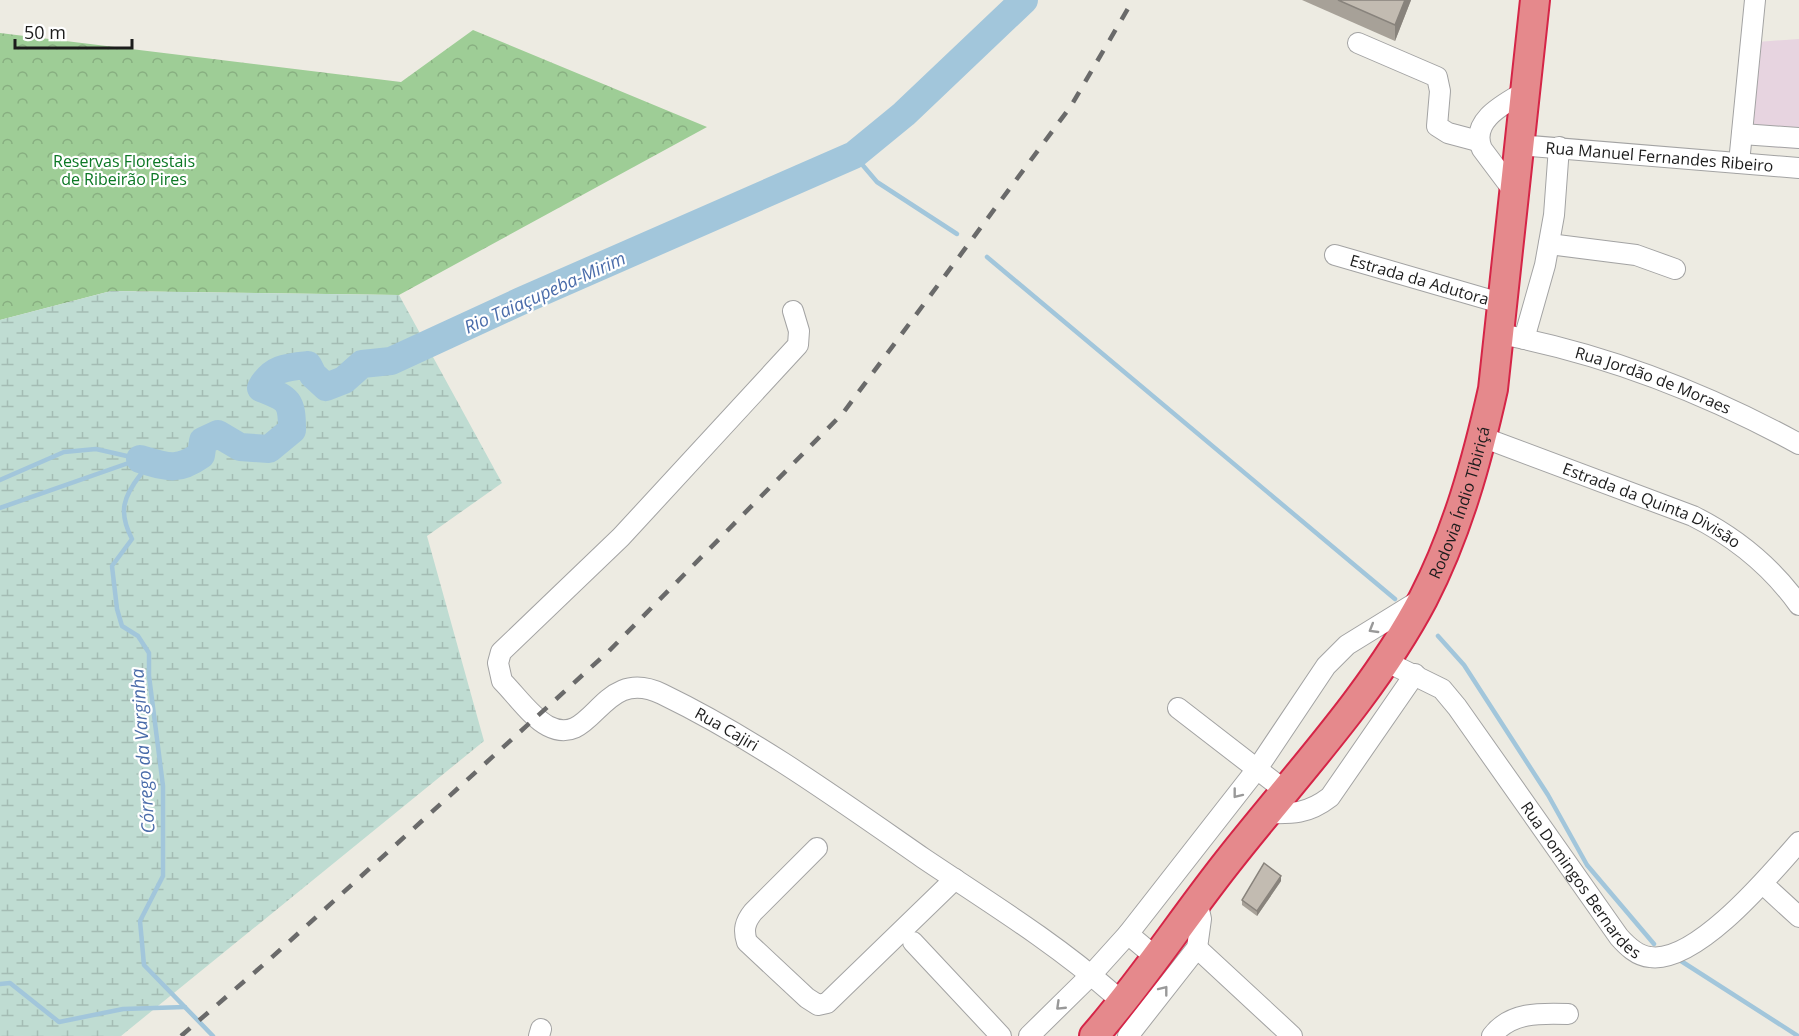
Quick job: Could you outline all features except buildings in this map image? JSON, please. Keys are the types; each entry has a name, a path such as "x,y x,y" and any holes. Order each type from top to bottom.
{"highway":[{"name":"Rodovia Índio Tibiriçá","path":"1094,1036 1160,956 1197,900 1385,661 1423,598 1445,552 1512,337 1504,304 1535,0"},
{"name":"Rodovia Índio Tibiriçá","path":"1073,1036 1102,984 1138,942 1179,924"}],"street":[{"path":"1739,163 1755,0"},
{"path":"1358,44 1437,77 1440,91 1437,126 1448,133 1478,141 1515,193"},
{"path":"1478,141 1482,124 1490,114 1526,91"},
{"path":"1742,134 1799,138"},
{"name":"Rua Manuel Fernandes Ribeiro","path":"1519,145 1799,168"},
{"path":"1512,337 1549,244 1559,147"},
{"path":"1549,244 1636,255 1675,269"},
{"name":"Estrada da Adutora","path":"1335,255 1504,304"},
{"name":"Rua Cajiri","path":"793,311 799,331 798,345 621,537 501,652 498,663 502,681 545,724 564,730 583,723 614,693 622,689 645,687 723,724 779,758 1102,984"},
{"name":"Rua Jordão de Moraes","path":"1512,337 1598,358 1667,382 1748,417 1799,444"},
{"name":"Estrada da Quinta Divisão","path":"1482,436 1693,516 1726,532 1754,556 1799,604"},
{"path":"1138,942 1326,666 1347,645 1423,598"},
{"name":"Rua Domingos Bernardes","path":"1385,661 1442,689 1457,706 1619,937 1638,954 1663,957 1688,949 1762,884 1799,842"},
{"path":"1266,813 1298,815 1316,808 1330,797 1415,674"},
{"path":"1178,708 1284,790"},
{"path":"817,848 747,919 744,934 747,942 807,998 818,1005 826,1003 955,879"},
{"path":"1762,884 1799,917"},
{"path":"1128,1036 1197,948 1201,918 1197,900"},
{"path":"913,942 1001,1036"},
{"path":"1197,948 1292,1036"},
{"path":"1029,1036 1102,984"},
{"path":"1492,1036 1502,1023 1537,1012 1568,1014"}],"shaded area":[{"path":"1799,39 1799,149 1768,147 1751,138 1757,42"}],"green space":[{"name":"Reservas Florestais de Ribeirão Pires","path":"473,30 707,127 399,295 111,291 0,320 0,33 401,82"},
{"path":"111,291 399,295 502,483 427,536 484,741 121,1036 0,1036 0,320"}],"waterway":[{"name":"Rio Taiaçupeba-Mirim","path":"140,459 165,466 185,464 201,455 203,441 218,434 240,447 269,449 292,430 291,412 287,402 261,388 275,372 308,365 313,375 326,387 344,380 362,364 391,361 521,301 854,155 904,114 1024,0"},
{"path":"854,155 877,182 957,234"},
{"path":"987,257 1395,599"},
{"path":"0,480 64,452 96,449 140,459"},
{"name":"Córrego da Varginha","path":"140,459 141,474 130,490 124,505 125,521 132,539 112,566 117,609 122,626 138,636 149,653 149,676 163,786 163,876 140,921 144,965 213,1036"},
{"path":"0,508 140,459"},
{"path":"1438,636 1464,665 1548,795 1587,865 1654,944"},
{"path":"1681,961 1798,1036"},
{"name":"Córrego da Varginha","path":"0,984 10,983 59,1022 123,1009 185,1007"}],"railway":[{"path":"181,1036 270,959 609,651 843,413 1071,106 1133,0"}]}
